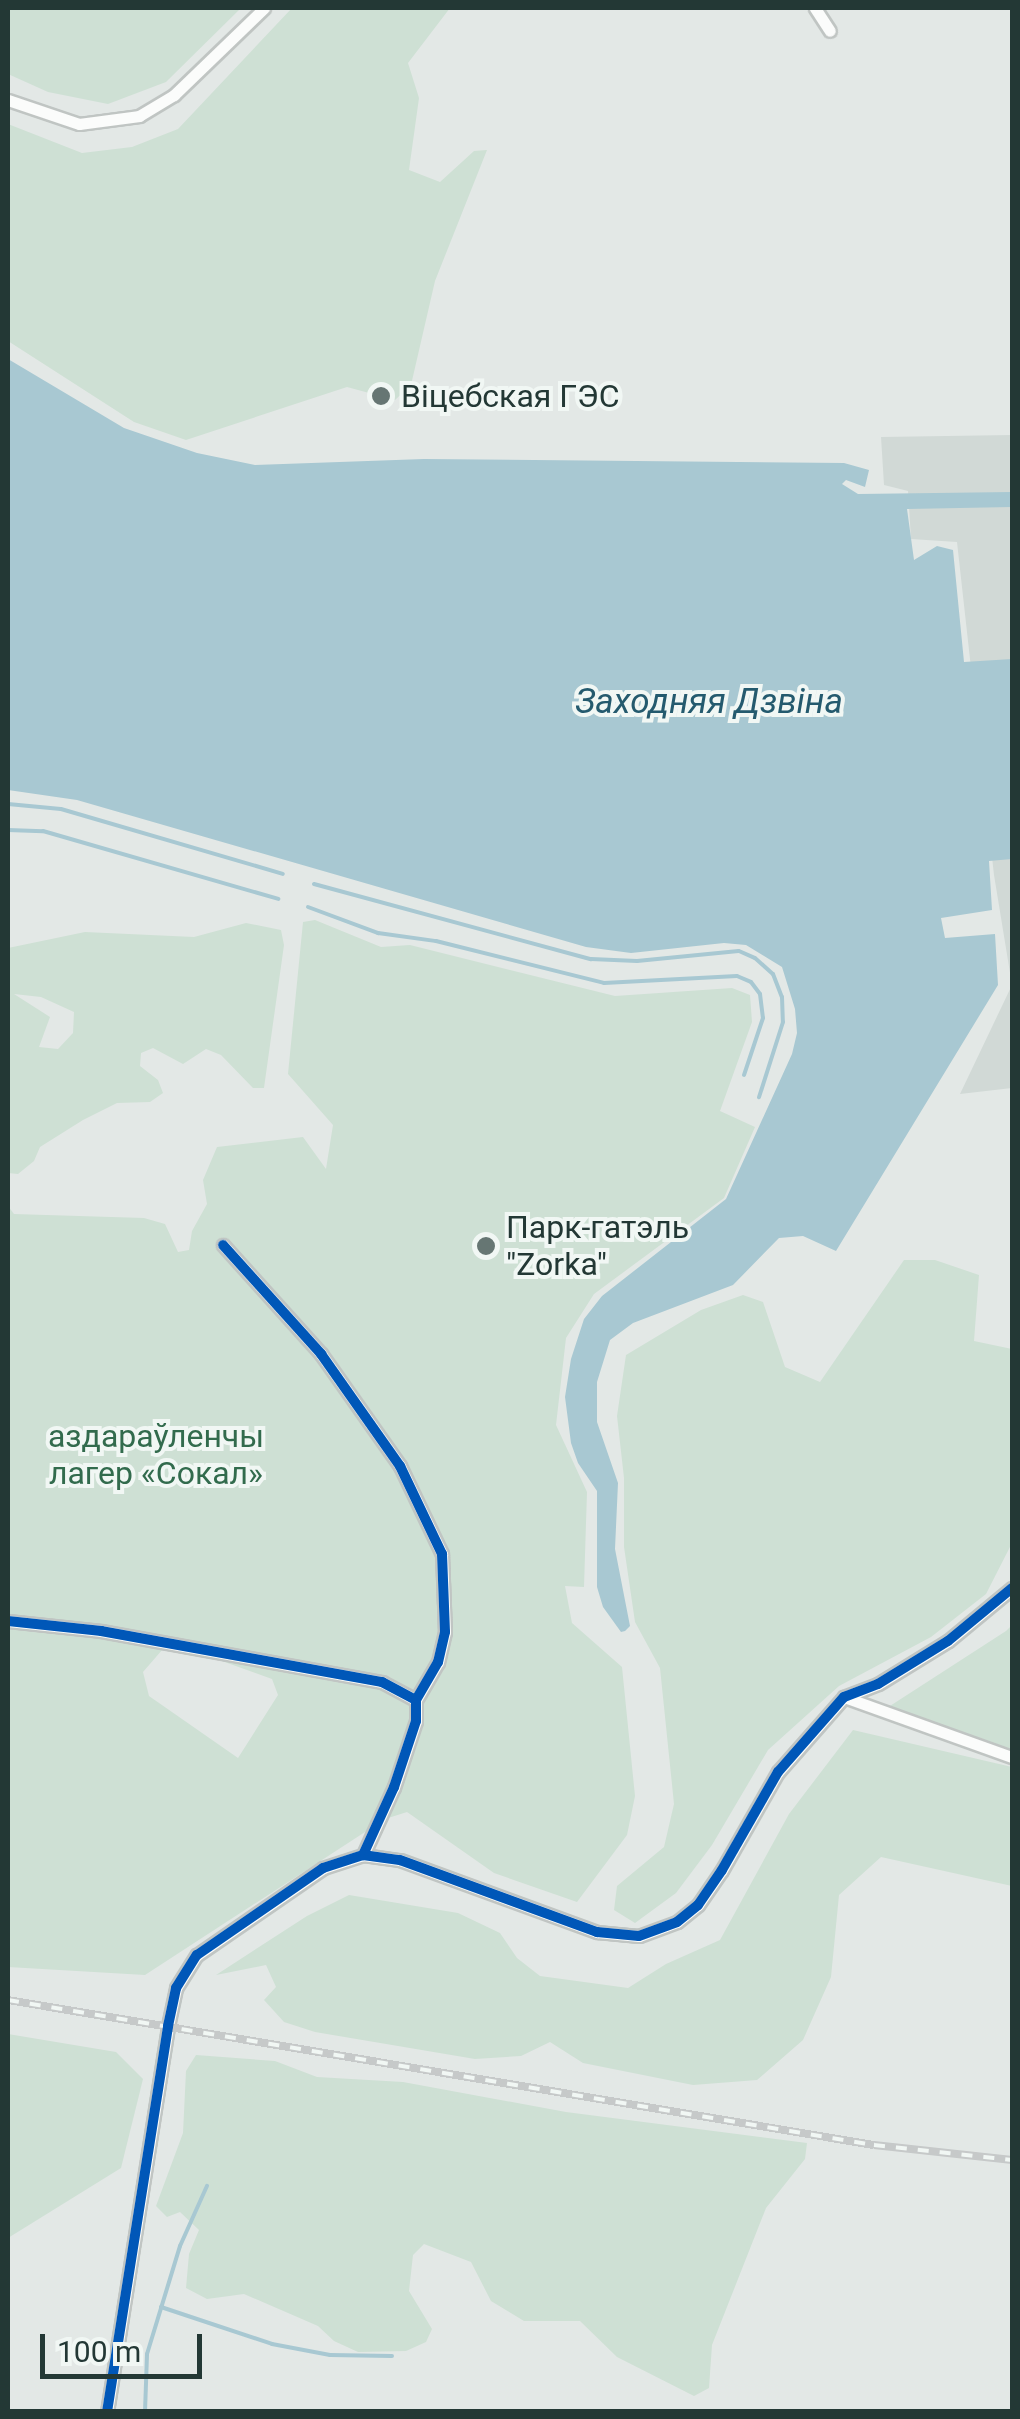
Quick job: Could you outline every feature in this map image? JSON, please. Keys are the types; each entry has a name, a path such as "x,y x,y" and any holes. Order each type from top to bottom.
{"street":[{"path":"8,100 79,124 139,116 174,96 264,8"},
{"path":"815,8 830,31"},
{"path":"223,1245 321,1354 400,1466 442,1554 446,1632 438,1662 416,1700 416,1721 394,1787 363,1855"},
{"path":"107,2412 176,1988 197,1955 252,1913 324,1868 363,1855 400,1860 597,1932 639,1936 678,1922 698,1904 778,1772 844,1697 878,1684 948,1641 1012,1588"},
{"path":"8,1622 101,1630 382,1682 416,1700"},
{"path":"844,1697 1012,1757"}],"shaded area":[{"path":"1012,435 1012,985 994,875 957,542 911,539 908,491 884,485 881,437"},
{"path":"1012,985 1012,1088 960,1094"}],"green space":[{"path":"8,8 241,8 166,82 108,104 48,92 8,74"},
{"path":"292,8 450,8 408,63 419,98 409,170 440,182 474,151 487,150 435,281 411,385 395,400 347,387 186,440 134,422 8,341 8,124 82,153 132,147 178,129"},
{"name":"аздараўленчы лагер «Сокал»","path":"315,920 381,947 410,945 615,996 732,988 750,995 752,1022 720,1111 755,1127 724,1198 594,1294 566,1338 556,1425 587,1492 584,1587 565,1586 572,1623 622,1667 635,1796 627,1835 577,1902 494,1873 407,1812 385,1819 145,1975 8,1967 8,1206 14,1214 144,1218 165,1224 178,1252 189,1250 192,1231 207,1204 203,1180 217,1147 303,1137 326,1169 333,1125 288,1074 303,922","holes":["169,1642 272,1679 278,1695 238,1758 149,1696 143,1672"]},
{"path":"246,923 281,930 284,945 264,1088 253,1088 221,1055 206,1049 183,1064 153,1048 141,1053 140,1066 158,1080 163,1093 150,1102 117,1103 83,1120 40,1147 34,1161 18,1174 8,1173 8,948 85,932 194,937","holes":["14,994 41,997 74,1012 73,1033 58,1049 39,1047 50,1017"]},
{"path":"904,1260 935,1260 979,1275 974,1341 1012,1349 1012,1543 986,1594 931,1637 839,1686 768,1750 712,1845 676,1893 635,1923 614,1910 617,1886 664,1847 674,1804 660,1668 635,1622 624,1547 624,1478 617,1416 626,1355 701,1310 743,1295 763,1302 785,1367 820,1382"},
{"path":"1012,1625 1012,1749 876,1715 1006,1631"},
{"path":"853,1730 1012,1767 1012,1886 881,1857 839,1895 831,1977 803,2040 757,2080 693,2085 583,2063 550,2042 521,2056 475,2059 315,2032 284,2022 264,2000 276,1987 266,1965 216,1975 307,1916 349,1895 458,1913 500,1933 517,1958 540,1976 628,1988 666,1964 720,1940 789,1814"},
{"path":"8,2034 116,2052 143,2079 121,2168 8,2238"},
{"path":"196,2055 275,2061 317,2077 403,2082 566,2112 807,2143 805,2159 766,2208 712,2345 709,2388 694,2396 617,2357 580,2321 524,2321 491,2301 471,2262 424,2244 413,2255 409,2291 432,2329 426,2342 406,2351 358,2352 334,2341 318,2326 244,2294 207,2299 186,2288 189,2254 199,2230 180,2212 167,2217 156,2206 183,2133 186,2071"}],"water":[{"name":"Заходняя Дзвіна","path":"8,359 124,428 197,453 255,465 424,459 844,463 869,470 865,487 846,480 842,484 858,494 1012,492 1012,507 907,509 914,560 937,546 953,550 964,662 1012,659 1012,859 989,861 992,910 941,918 945,938 995,934 998,985 836,1251 803,1236 779,1238 733,1285 633,1323 610,1340 597,1382 597,1422 618,1483 615,1549 630,1626 625,1631 621,1632 603,1607 597,1587 597,1491 578,1463 571,1443 565,1397 571,1359 584,1319 602,1296 726,1199 792,1054 797,1033 795,1009 782,967 746,945 724,943 631,953 586,947 77,800 8,790"}],"waterway":[{"path":"8,804 61,809 283,874"},
{"path":"8,830 43,831 278,899"},
{"path":"314,884 591,959 637,961 739,951 755,958 773,974 782,997 783,1022 759,1097"},
{"path":"308,907 378,933 436,941 604,983 737,976 751,982 760,994 763,1018 744,1075"},
{"path":"145,2412 147,2354 180,2246 207,2186"},
{"path":"161,2307 272,2344 330,2355 392,2356"}],"railway":[{"path":"8,2000 874,2145 1012,2160"}],"cycle path":[{"path":"223,1245 321,1354 400,1466 442,1554 445,1632 438,1662 416,1700"},
{"path":"107,2412 168,2026 176,1988 197,1955 323,1868 363,1855 400,1860 597,1932 639,1936 677,1922 698,1905 722,1870 778,1772 844,1697 878,1684 948,1641 1012,1588"},
{"path":"8,1621 101,1631 382,1682 416,1700 416,1721 394,1787 363,1855"}],"place":[{"name":"Віцебская ГЭС","path":"381,396"},
{"name":"Парк-гатэль \"Zorka\"","path":"486,1246"}]}
